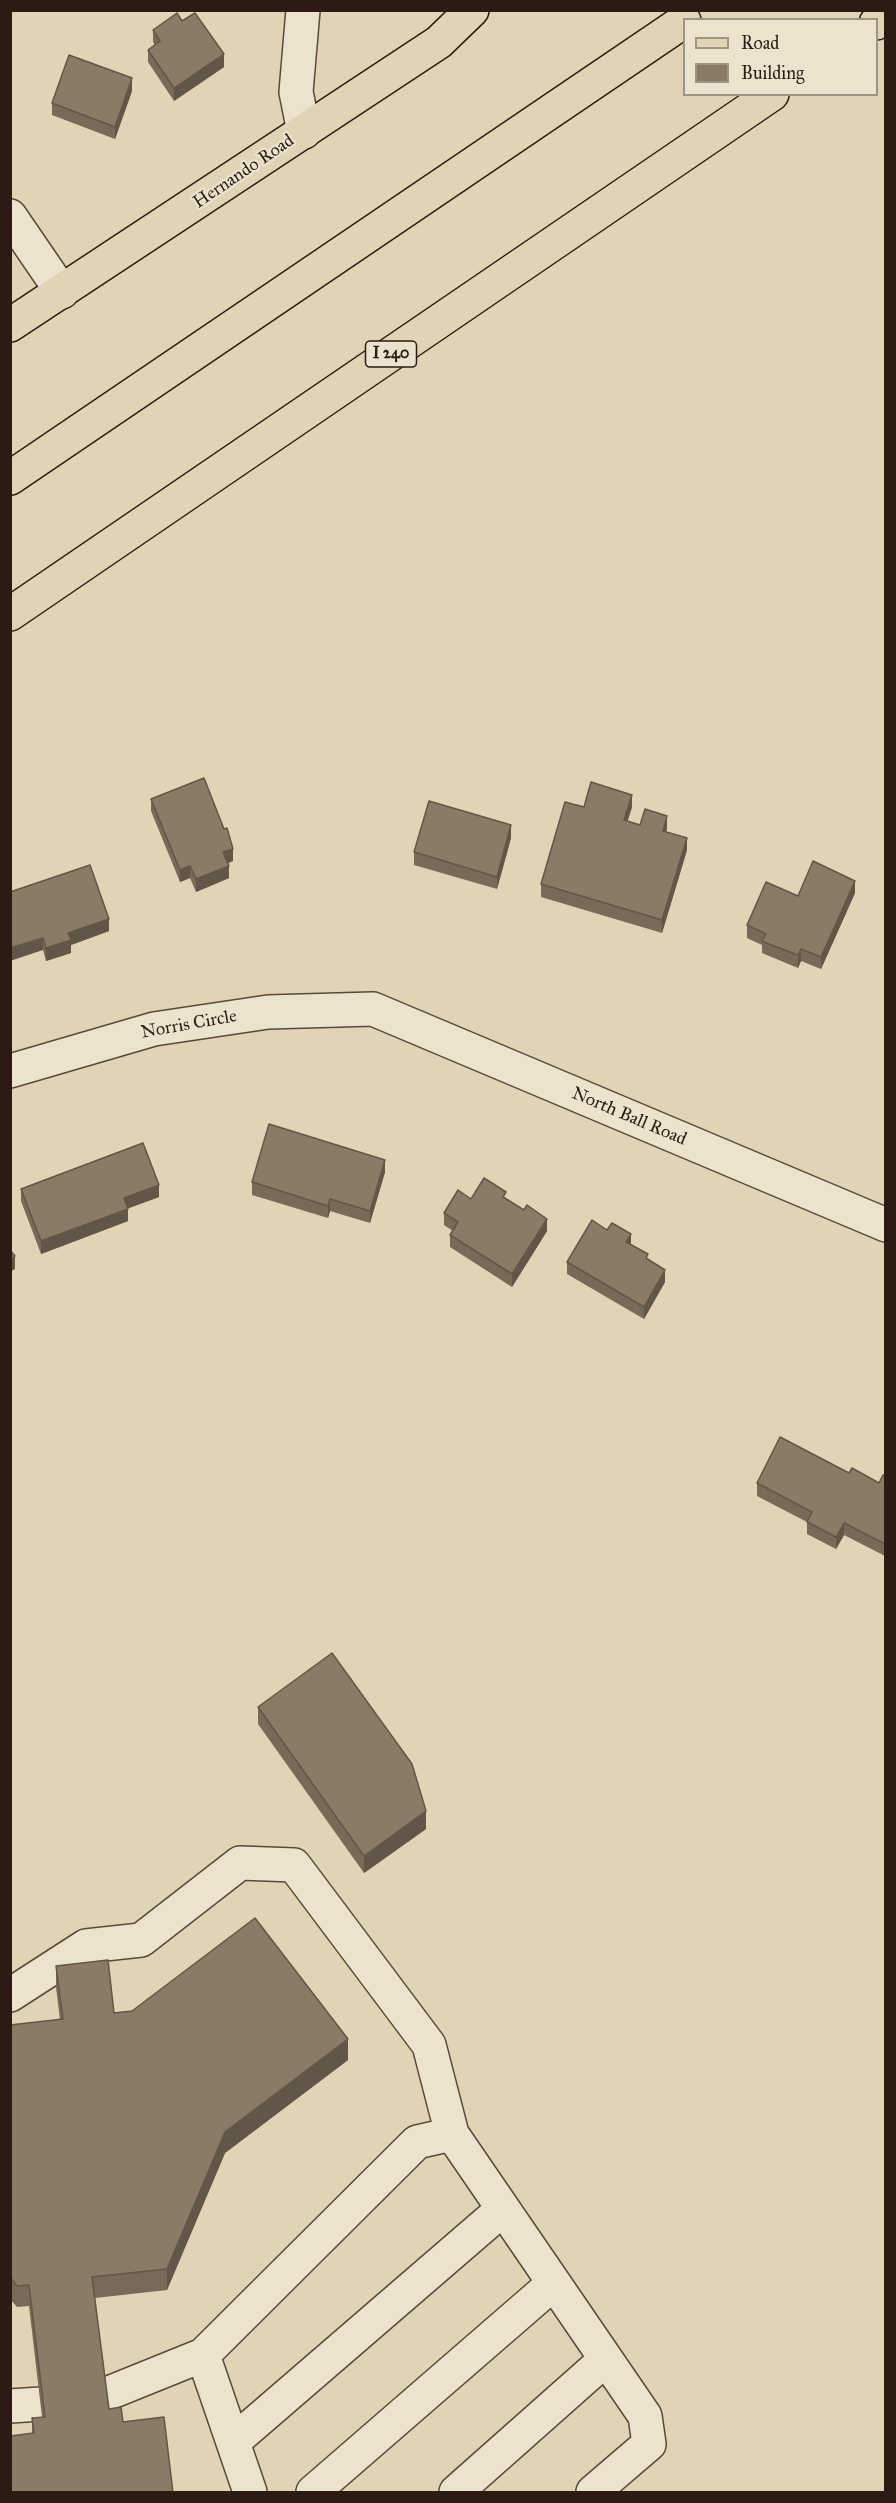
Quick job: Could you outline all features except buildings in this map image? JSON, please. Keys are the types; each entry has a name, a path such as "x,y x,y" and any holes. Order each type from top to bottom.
{"main road":[{"name":"Hernando Road","path":"10,325 439,42 472,10"},
{"path":"10,478 683,22"},
{"name":"I 240","path":"10,614 769,96"}],"street":[{"path":"303,10 297,92 304,132"},
{"path":"10,216 63,292"},
{"name":"Norris Circle","path":"10,1071 153,1029 268,1012 373,1009"},
{"name":"North Ball Road","path":"373,1009 885,1225"},
{"path":"10,1995 86,1946 141,1940 240,1863 294,1865 429,2045 452,2134 645,2416 649,2444 593,2493"},
{"path":"104,2395 203,2355 417,2142 452,2134"},
{"path":"233,2442 503,2209"},
{"path":"313,2493 554,2283"},
{"path":"203,2355 250,2493"},
{"path":"456,2493 606,2359"}]}
